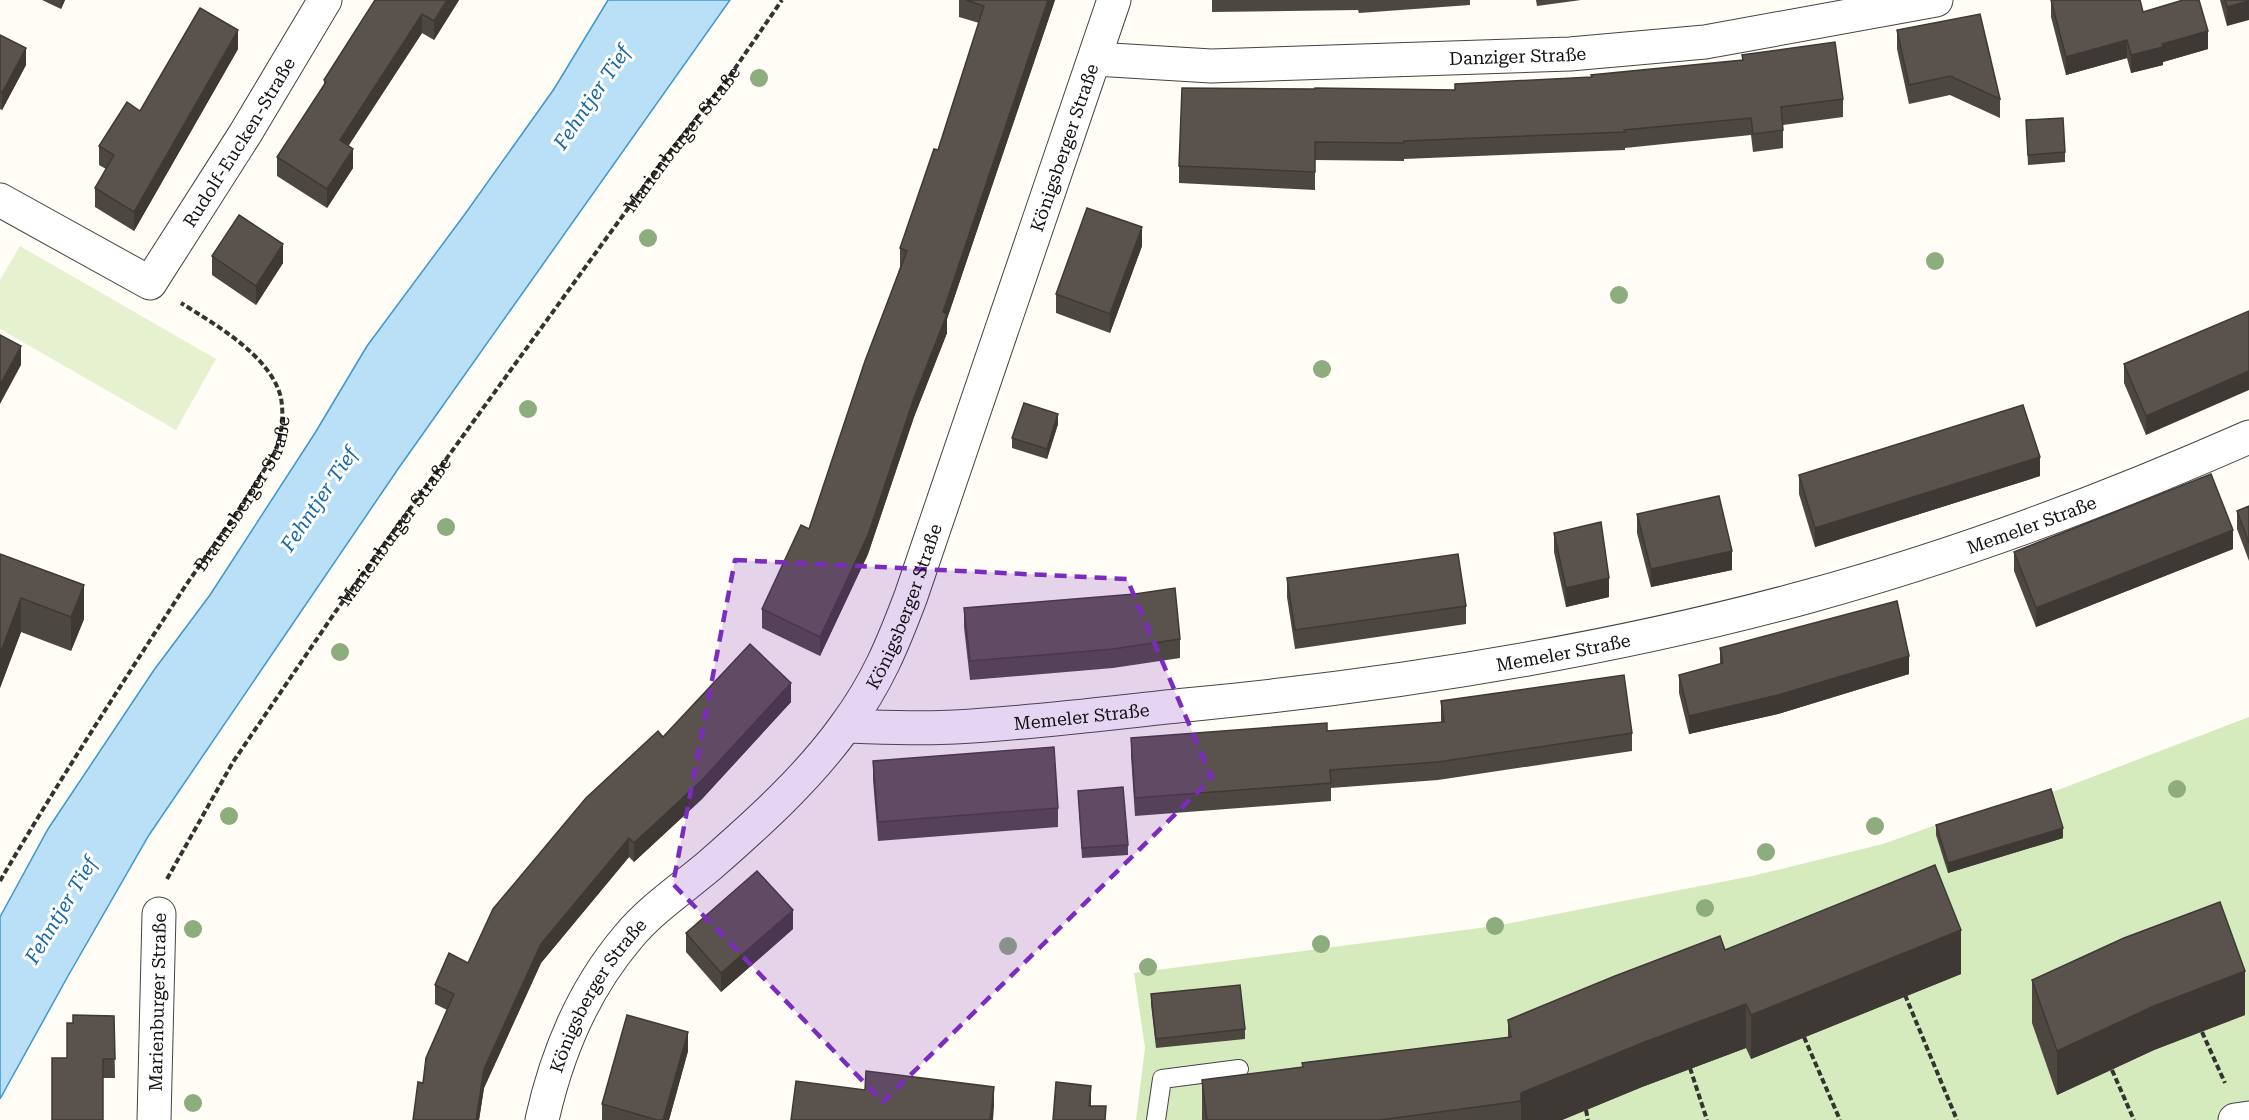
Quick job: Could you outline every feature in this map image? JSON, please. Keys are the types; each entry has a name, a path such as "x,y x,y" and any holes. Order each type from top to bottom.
{"street":[{"name":"Rudolf-Eucken-Straße","path":"150,284 245,134 325,0"},
{"name":"Königsberger Straße","path":"542,1120 559,1057 587,995 608,963 630,934 754,825 800,780 846,726 883,668 911,596 1114,0"},
{"name":"Danziger Straße","path":"1095,59 1211,66 1570,54 1705,42 1936,0"},
{"path":"0,200 150,284"},
{"name":"Memeler Straße","path":"846,726 954,727 1346,688 1612,643 1808,597 1944,554 2106,496 2249,437"},
{"name":"Marienburger Straße","path":"154,1120 159,914"}],"lane":[{"path":"1156,1120 1162,1079 1239,1069"}],"path":[{"name":"Marienburger Straße","path":"159,914 167,880 233,762 336,611 665,158 727,80 782,0"},
{"name":"Braunsberger Straße","path":"0,881 41,811 123,682 238,512 274,452 281,434 281,399 276,383 264,364 205,318 150,284"},
{"path":"1905,995 1957,1120"},
{"path":"2202,1032 2242,1119"},
{"path":"1804,1037 1840,1120"},
{"path":"1690,1068 1707,1120"},
{"path":"2112,1070 2134,1120"},
{"path":"1586,1110 1588,1120"}],"highlighted area":[{"path":"735,560 1127,579 1212,778 883,1102 673,884"}],"green space":[{"path":"20,246 216,359 176,430 0,329 0,280"},
{"path":"2249,717 2249,1120 1136,1120 1145,1048 1134,973 1495,926 1752,876 1883,844 1933,826 2058,790"}],"water":[{"name":"Fehntjer Tief","path":"608,0 730,0 398,469 149,835 0,1099 0,917 48,829 154,670 210,595 315,433 367,346 554,89"}],"building":[{"path":"375,0 447,0 434,21 422,14 340,140 353,149 327,189 277,157 326,82 324,80"},
{"path":"966,0 1048,0 943,312 947,314 914,398 868,535 820,637 762,609 801,525 809,529 865,361 907,251 900,248 934,149 938,150 984,6"},
{"path":"2051,0 2140,0 2143,12 2183,0 2199,0 2208,31 2162,44 2163,47 2131,55 2127,40 2066,57"},
{"path":"2225,0 2249,0 2249,1 2227,7"},
{"path":"200,8 238,30 134,212 95,188 114,155 99,146 127,102 140,111"},
{"path":"1980,14 2000,99 1950,76 1909,85 1897,30"},
{"path":"0,35 26,48 2,93 0,92"},
{"path":"1835,42 1843,99 1781,107 1783,130 1753,134 1751,118 1624,130 1625,132 1404,141 1404,143 1315,142 1315,172 1179,166 1182,88 1455,90 1455,84 1592,77 1591,75 1743,60 1742,55"},
{"path":"2063,118 2065,152 2028,155 2026,120"},
{"path":"1087,208 1142,227 1110,314 1056,294"},
{"path":"239,215 283,244 256,286 212,256"},
{"path":"2249,311 2249,371 2146,416 2124,364"},
{"path":"0,335 21,346 0,385"},
{"path":"1024,403 1058,414 1047,449 1012,438"},
{"path":"2023,405 2040,457 1815,528 1799,475"},
{"path":"2211,474 2233,530 2036,608 2014,552"},
{"path":"1719,496 1732,551 1651,569 1637,514"},
{"path":"2249,506 2249,543 2237,511"},
{"path":"1601,522 1609,578 1566,588 1554,533"},
{"path":"0,554 84,585 71,617 21,598 0,654"},
{"path":"1458,554 1466,606 1295,630 1287,578"},
{"path":"1175,588 1180,639 1113,649 970,661 964,608 1135,594"},
{"path":"1897,601 1909,656 1778,695 1689,716 1679,675 1723,663 1720,648"},
{"path":"750,644 791,683 702,780 634,843 629,838 541,944 484,1069 476,1120 413,1120 418,1082 423,1083 426,1058 454,994 435,985 449,953 468,963 493,909 586,798 658,731 663,737"},
{"path":"1624,675 1632,733 1438,762 1330,770 1331,783 1135,798 1131,738 1327,723 1327,731 1444,722 1441,701"},
{"path":"1054,747 1058,808 878,822 873,761"},
{"path":"1123,787 1128,845 1082,848 1078,791"},
{"path":"2051,789 2063,828 1948,863 1936,825"},
{"path":"1935,865 1961,930 1751,1015 1746,1004 1642,1043 1521,1093 1521,1101 1380,1120 1207,1120 1202,1080 1303,1067 1302,1063 1511,1037 1508,1020 1615,976 1720,936 1725,950"},
{"path":"757,871 793,910 721,973 686,933"},
{"path":"2220,902 2245,971 2154,1006 2057,1051 2032,980 2124,938"},
{"path":"1240,985 1245,1029 1156,1039 1151,994"},
{"path":"73,1015 114,1016 115,1059 103,1059 103,1120 52,1120 52,1058 67,1058 67,1023 73,1023"},
{"path":"627,1015 688,1032 663,1120 602,1104"},
{"path":"866,1071 994,1087 990,1120 791,1120 796,1081 865,1090"},
{"path":"1056,1082 1091,1086 1089,1106 1106,1106 1105,1120 1053,1120"}]}
